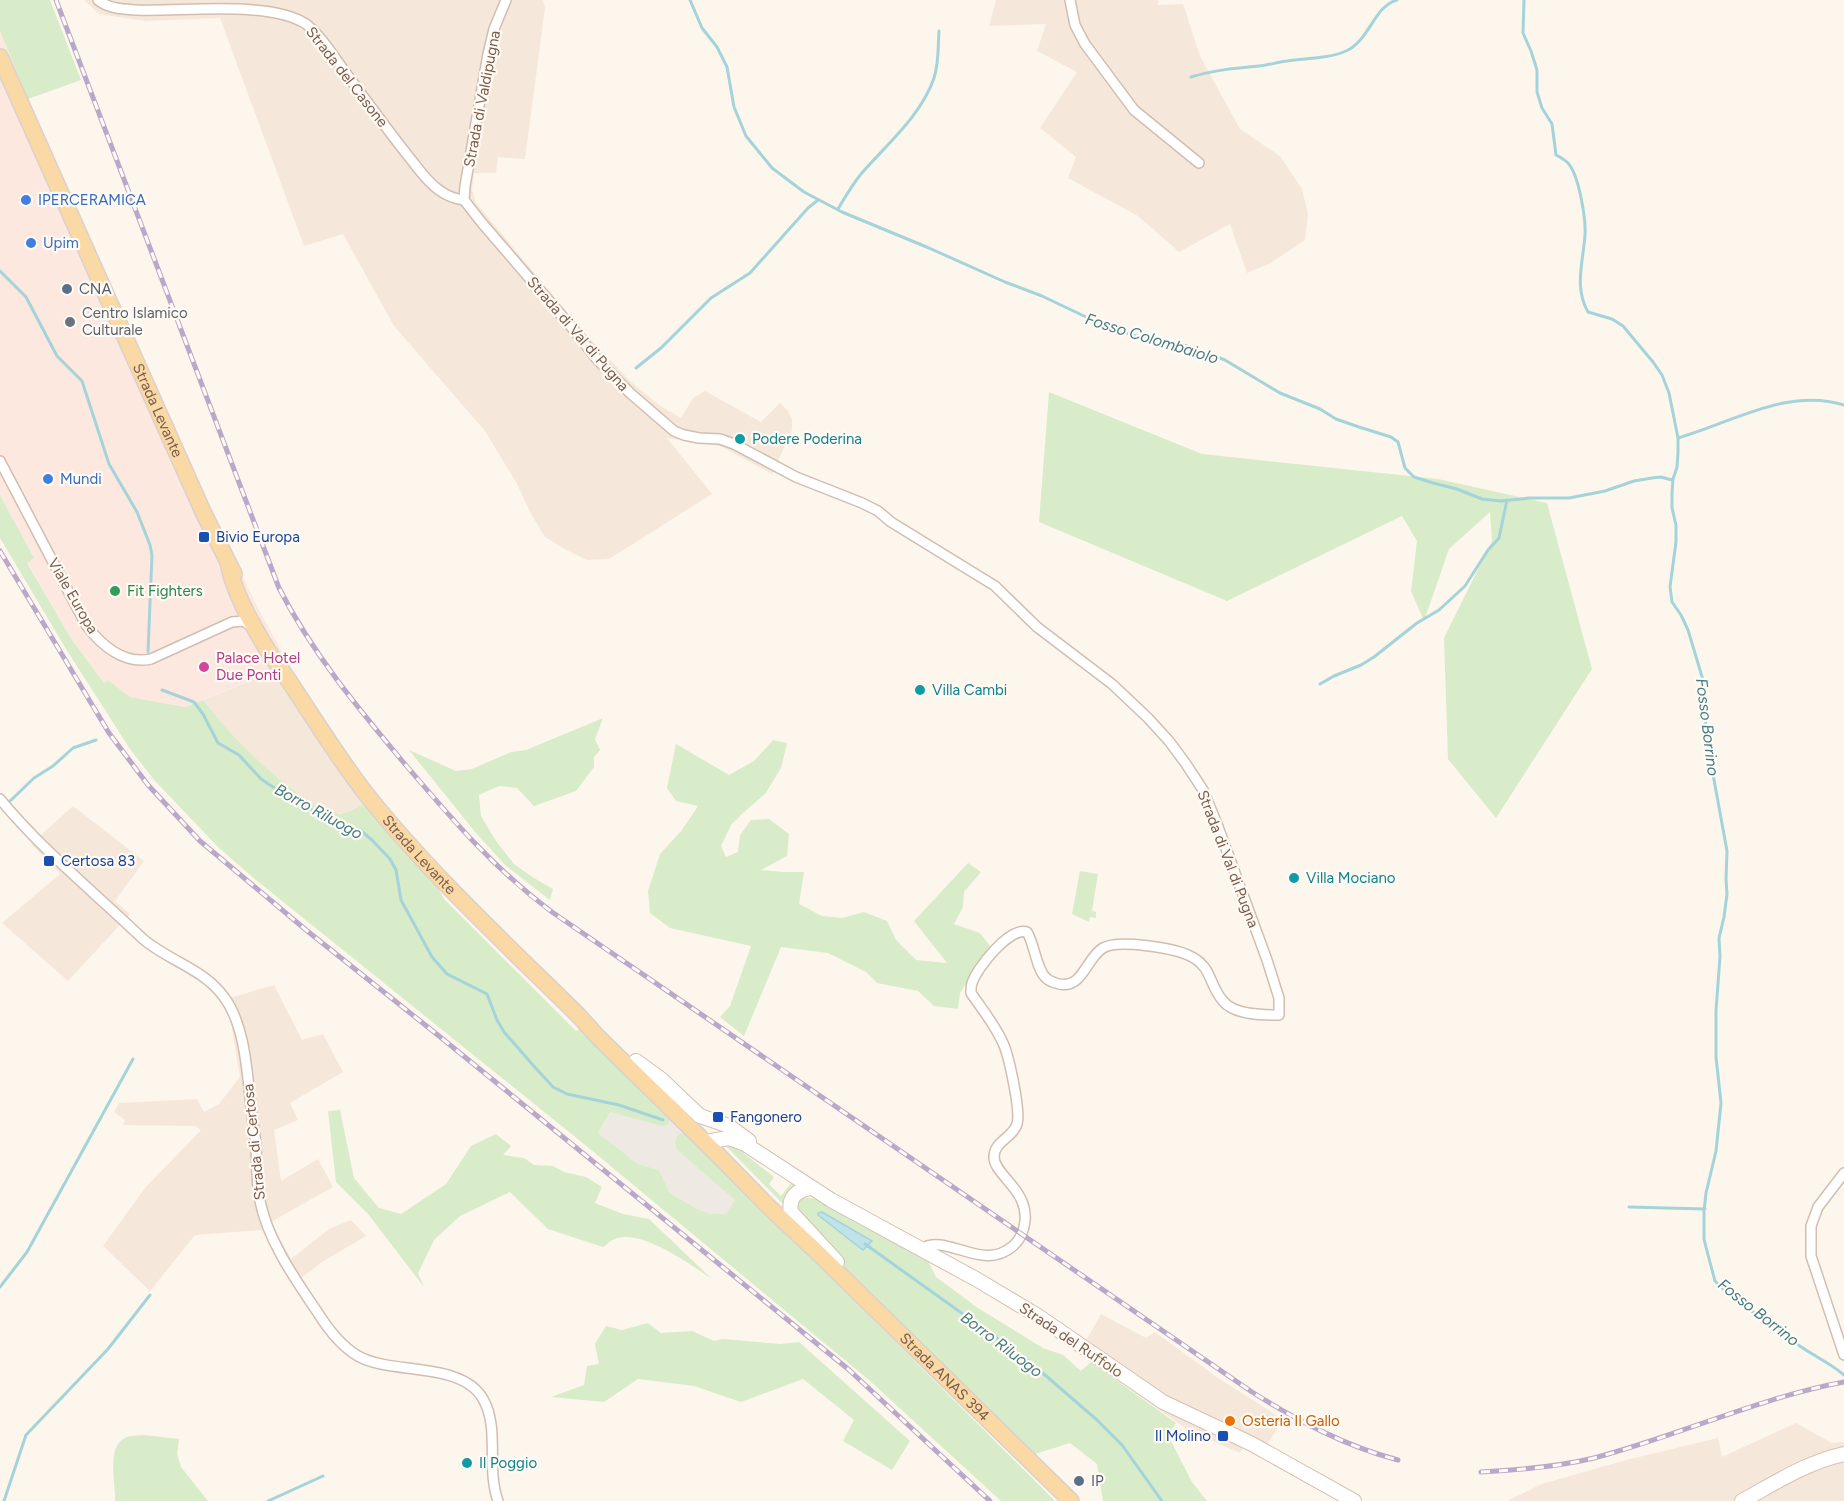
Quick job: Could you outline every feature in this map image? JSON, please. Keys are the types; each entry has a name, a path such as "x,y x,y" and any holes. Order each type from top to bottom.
{"main road":[{"name":"Strada Levante","path":"0,57 230,572 266,647 308,712 368,795 402,836 450,887 606,1045 710,1138"},
{"name":"Strada Levante","path":"230,572 280,661 284,673"},
{"name":"Strada Levante","path":"578,1015 636,1061 710,1138"},
{"name":"Strada ANAS 394","path":"710,1138 782,1207 817,1252 1071,1501"}],"street":[{"name":"Strada del Casone","path":"98,0 118,9 242,7 290,14 305,23 321,40 397,142 430,182 447,195 464,200"},
{"name":"Strada di Valdipugna","path":"464,200 488,54 494,29 506,0"},
{"path":"1070,0 1075,25 1085,44 1134,110 1199,163"},
{"name":"Strada di Val di Pugna","path":"464,200 596,358 651,413 674,430 699,438 734,444 796,477 862,503 995,586 1037,627 1112,684 1148,718 1186,764 1206,798 1267,960 1279,998 1279,1015 1256,1016 1224,1003 1206,968 1198,960 1186,954 1150,946 1113,945 1103,948 1072,983 1062,984 1047,980 1027,932 1019,931 1010,936 993,951 977,974 971,983 971,993 1005,1046 1018,1106 1018,1122 1014,1130 996,1149 994,1158 996,1165 1024,1204 1025,1227 1014,1245 997,1254 971,1254 936,1244 921,1249"},
{"name":"Viale Europa","path":"0,461 86,625 114,651 128,659 138,661 151,659 223,624"},
{"path":"223,624 236,614 239,606 233,592 230,572"},
{"path":"223,624 239,620 246,622 266,647"},
{"name":"Strada di Certosa","path":"0,799 33,837 143,939 194,970 222,994 236,1018 244,1054 255,1134 260,1204 281,1253 327,1327 353,1353 379,1363 449,1376 480,1393 490,1416 492,1482 498,1501"},
{"name":"Strada del Ruffolo","path":"636,1061 662,1080 697,1114 734,1128 791,1174"},
{"path":"710,1138 715,1126 722,1123"},
{"name":"Strada del Ruffolo","path":"710,1138 731,1138 742,1142 811,1188 1038,1316 1169,1405 1252,1444 1354,1501"},
{"path":"1844,1173 1818,1207 1811,1226 1811,1256 1844,1354"},
{"path":"811,1188 794,1195 791,1201 791,1212 840,1265 850,1284"},
{"path":"1742,1501 1804,1467 1844,1454"}],"shaded area":[{"path":"84,0 543,0 545,8 525,159 498,157 496,173 474,173 472,190 476,203 580,328 630,381 659,405 681,418 693,398 705,391 761,422 780,403 788,411 792,420 792,430 772,474 720,446 667,438 712,494 609,559 587,560 545,537 516,482 485,431 394,326 343,234 304,246 220,18 145,21 99,14"},
{"path":"996,0 1158,0 1158,5 1183,4 1200,56 1240,129 1280,156 1302,189 1308,214 1305,240 1269,264 1247,273 1230,224 1179,252 1138,216 1068,178 1076,157 1040,128 1077,72 1037,51 1046,24 989,26"},
{"path":"0,31 201,489 259,610 289,665 185,707 130,697 108,680 104,683 72,640 27,562 34,558 0,495"},
{"path":"289,665 365,803 347,813 335,813 309,802 282,781 230,734 203,700"},
{"path":"73,806 144,861 115,901 130,914 68,981 2,923 60,874 31,844"},
{"path":"274,985 302,1040 323,1034 343,1072 290,1103 298,1120 274,1130 281,1181 318,1159 333,1187 271,1222 291,1259 329,1229 351,1220 366,1236 322,1262 301,1278 290,1279 263,1230 195,1235 150,1291 103,1246 145,1188 201,1130 195,1126 123,1125 125,1120 114,1112 119,1103 197,1099 204,1112 219,1104 240,1077 230,1017 219,1001"},
{"path":"610,1112 665,1127 671,1119 685,1132 676,1149 736,1200 726,1214 711,1214 697,1209 670,1193 659,1170 638,1164 598,1133"},
{"path":"1101,1314 1146,1338 1155,1332 1218,1378 1284,1420 1259,1455 1244,1447 1240,1453 1188,1430 1079,1353"},
{"path":"1796,1423 1832,1443 1844,1442 1844,1501 1507,1501 1542,1484 1626,1460 1718,1438 1722,1457"}],"green space":[{"path":"0,0 50,0 81,80 28,99 0,31"},
{"path":"1049,392 1202,454 1438,479 1547,503 1592,669 1496,818 1448,759 1444,638 1492,541 1490,512 1449,549 1424,621 1411,591 1417,541 1402,516 1227,601 1039,522"},
{"path":"0,495 34,558 27,563 72,640 104,683 108,680 130,697 185,707 203,700 224,726 257,759 313,804 339,814 365,803 438,888 444,899 576,1031 580,1029 671,1119 665,1127 610,1112 598,1133 638,1164 659,1170 670,1193 697,1209 711,1214 726,1214 735,1200 676,1149 675,1141 678,1135 685,1132 1055,1501 1001,1501 870,1381 584,1144 219,848 155,781 130,749 66,649 0,538"},
{"path":"603,718 595,739 600,750 594,757 594,767 576,791 534,806 517,788 499,786 479,795 481,816 496,841 514,864 553,889 550,900 506,866 476,833 409,750 456,771 472,769 511,752 526,750"},
{"path":"773,740 787,743 781,768 765,794 731,825 721,846 726,857 738,852 740,835 751,820 769,819 789,834 787,856 761,870 804,872 799,904 822,916 842,918 864,912 887,921 896,940 916,960 947,963 914,921 968,863 981,872 964,892 963,907 954,924 980,933 990,946 960,993 958,1009 934,1006 918,991 877,983 866,972 828,953 781,947 744,1036 720,1017 730,1006 751,946 670,928 650,913 648,891 660,854 682,830 698,806 676,801 667,788 676,744 729,775 754,761"},
{"path":"1080,871 1098,874 1092,911 1096,912 1096,918 1090,917 1089,922 1072,914"},
{"path":"340,1110 354,1178 379,1208 401,1214 446,1184 471,1146 496,1134 511,1146 503,1155 524,1158 534,1165 553,1166 564,1172 586,1177 602,1187 595,1203 623,1214 649,1219 712,1279 679,1257 652,1243 626,1237 610,1241 603,1247 548,1229 510,1192 460,1216 434,1240 418,1273 424,1287 368,1214 336,1182 328,1111"},
{"path":"724,1144 732,1144 774,1177 769,1184 781,1196 792,1182 799,1187 788,1196 784,1205"},
{"path":"801,1198 822,1201 926,1257 936,1277 978,1308 1043,1348 1063,1355 1081,1371 1091,1362 1176,1423 1168,1435 1192,1482 1207,1501 1103,1501 1097,1464 1070,1443 1032,1455 854,1281 799,1216 796,1203"},
{"path":"648,1323 661,1333 692,1331 714,1341 722,1339 781,1344 799,1342 910,1441 892,1470 843,1441 854,1420 803,1379 741,1402 694,1386 638,1379 604,1402 551,1397 584,1385 587,1366 599,1364 595,1344 606,1326 622,1330"},
{"path":"144,1435 179,1439 177,1454 181,1467 208,1501 115,1501 113,1466 116,1449 125,1438"}],"water":[{"path":"822,1212 872,1241 863,1250 818,1215"}],"waterway":[{"name":"Fosso Colombaiolo","path":"690,0 702,28 717,47 727,67 734,107 746,136 772,168 804,192 842,212 1042,296 1107,327 1146,339 1155,338 1187,346 1225,360 1280,393 1320,409 1336,419 1391,437 1398,442 1405,468 1414,477 1457,489 1482,499 1500,501 1569,498 1605,491 1634,481 1661,477 1672,480"},
{"path":"1191,77 1339,54 1354,46 1383,9 1389,3 1397,0"},
{"name":"Fosso Borrino","path":"1524,0 1523,33 1537,70 1537,92 1542,108 1552,124 1556,155 1567,162 1572,169 1583,208 1585,235 1580,284 1584,303 1588,312 1612,319 1623,326 1653,362 1662,375 1669,393 1678,438 1677,467 1672,493 1676,542 1670,587 1672,602 1688,630 1703,680 1706,736 1727,851 1727,894 1719,938 1716,1010 1716,1057 1721,1103 1716,1151 1706,1193 1704,1239 1715,1281 1721,1287 1787,1337 1844,1375"},
{"path":"838,209 858,178 921,105 937,66 939,31"},
{"path":"636,368 661,348 711,298 750,273 808,208 818,200"},
{"name":"Borro Riluogo","path":"0,271 26,297 57,356 82,381 109,464 137,512 150,545 152,555 148,652"},
{"path":"1678,438 1760,409 1781,404 1802,400 1844,405"},
{"path":"1320,684 1374,657 1417,623 1439,610 1465,586 1488,550 1499,538 1507,500"},
{"name":"Borro Riluogo","path":"162,690 194,702 218,743 239,755 261,779 318,813 360,830 372,840 390,859 396,870 401,900 432,957 447,974 487,994 504,1032 553,1087 567,1094 619,1105 663,1120"},
{"path":"8,803 34,778 53,766 73,748 96,740"},
{"path":"0,1287 27,1252 133,1059"},
{"path":"1629,1207 1705,1209"},
{"name":"Borro Riluogo","path":"865,1244 1030,1362 1097,1420 1122,1445 1162,1501"},
{"path":"4,1501 26,1435 108,1349 150,1295"},
{"path":"268,1501 323,1476"}],"railway":[{"path":"56,0 279,588 321,658 387,742 456,823 511,878 552,912 1252,1392 1322,1432 1359,1448 1398,1460"},
{"path":"0,551 109,733 148,785 200,841 306,930 848,1369 990,1501"},
{"path":"1481,1472 1538,1468 1594,1458 1749,1407 1844,1382"}],"place":[{"name":"IPERCERAMICA","path":"26,200"},
{"name":"Upim","path":"31,243"},
{"name":"CNA","path":"67,289"},
{"name":"Centro Islamico Culturale","path":"70,322"},
{"name":"Podere Poderina","path":"740,439"},
{"name":"Mundi","path":"48,479"},
{"name":"Bivio Europa","path":"204,537"},
{"name":"Fit Fighters","path":"115,591"},
{"name":"Palace Hotel Due Ponti","path":"204,667"},
{"name":"Villa Cambi","path":"920,690"},
{"name":"Certosa 83","path":"49,861"},
{"name":"Villa Mociano","path":"1294,878"},
{"name":"Fangonero","path":"718,1117"},
{"name":"Osteria Il Gallo","path":"1230,1421"},
{"name":"Il Molino","path":"1223,1436"},
{"name":"Il Poggio","path":"467,1463"},
{"name":"IP","path":"1079,1481"}]}
